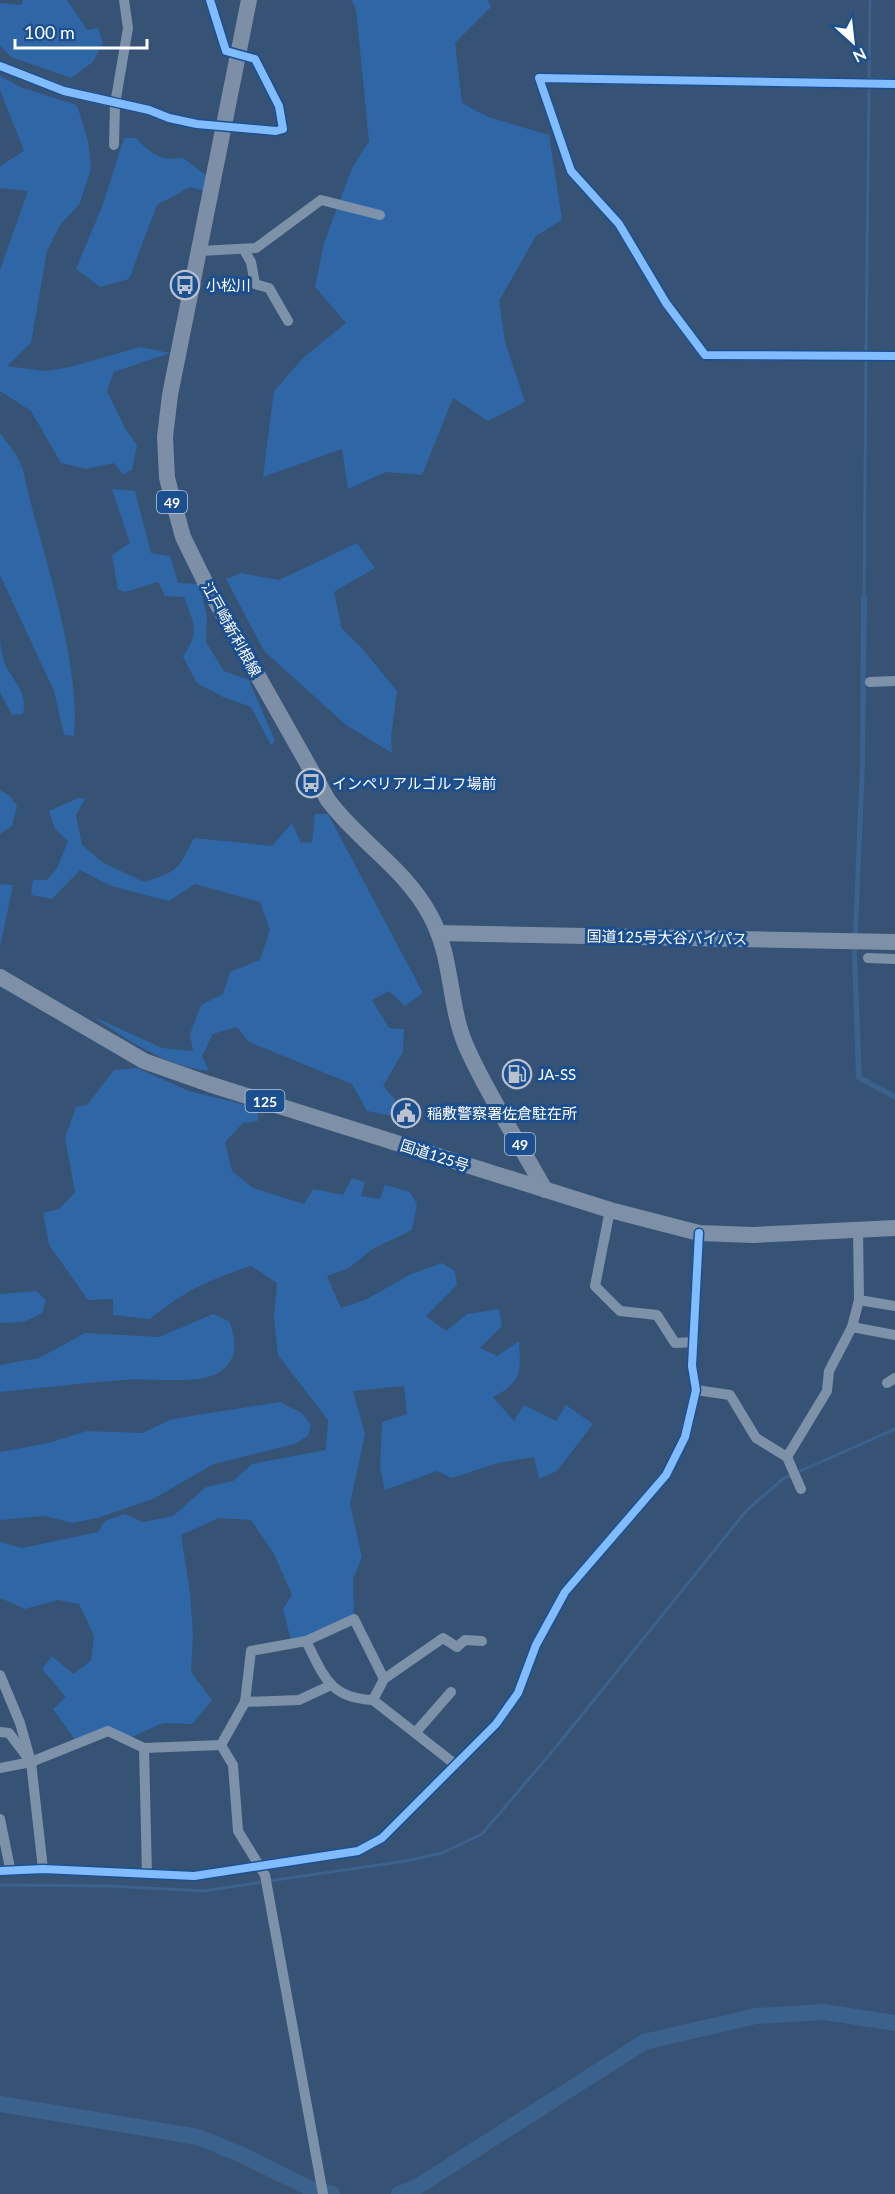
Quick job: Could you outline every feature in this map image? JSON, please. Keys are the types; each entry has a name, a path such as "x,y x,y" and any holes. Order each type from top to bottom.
{"highway":[{"name":"国道125号大谷バイパス","path":"438,933 895,942"},
{"name":"国道125号","path":"0,977 144,1061 209,1084 610,1210 699,1233 753,1235 858,1228 895,1228"}],"main road":[{"name":"江戸崎新利根線","path":"249,0 201,251 178,351 165,437 167,478 183,537 206,584 328,800 345,823 389,861 410,884 431,916 448,969 455,1011 466,1046 545,1190"}],"street":[{"path":"114,145 115,104 128,28 124,0"},
{"path":"0,66 64,91 197,124 276,131 283,129 279,106 255,59 226,51 210,0"},
{"path":"895,84 539,78 571,171 619,224 666,303 705,355 895,356"},
{"path":"201,251 256,248 294,223 321,200 380,215"},
{"path":"244,250 251,262 255,284 269,288 288,321"},
{"path":"870,682 895,681"},
{"path":"868,958 895,959"},
{"path":"610,1210 595,1286 620,1311 657,1315 675,1343 694,1342"},
{"path":"787,1457 827,1390 829,1371 852,1327 859,1300 858,1228"},
{"path":"0,1819 5,1870 43,1869 194,1876 264,1871 358,1851 382,1838 496,1724 518,1693 536,1645 565,1592 666,1475 685,1437 696,1390 692,1366 699,1233"},
{"path":"859,1300 895,1306"},
{"path":"852,1327 895,1335"},
{"path":"696,1390 730,1395 756,1438 787,1457 801,1490"},
{"path":"222,1745 245,1702 251,1651 306,1641 354,1619 384,1679"},
{"path":"373,1700 384,1679 443,1638 457,1647 465,1640 482,1641"},
{"path":"306,1641 329,1686 351,1699 373,1700 456,1765"},
{"path":"0,1675 20,1723 31,1762 43,1869"},
{"path":"245,1702 299,1700 329,1686"},
{"path":"416,1732 451,1692"},
{"path":"0,1768 31,1762 108,1731 144,1748 222,1745"},
{"path":"0,1732 9,1733 31,1762"},
{"path":"222,1745 233,1765 238,1831 264,1871 323,2194"},
{"path":"144,1748 147,1874"}],"shaded area":[{"path":"23,0 67,0 87,30 98,28 103,43 93,62 71,78 11,57 0,45 0,3 21,5"},
{"path":"352,0 488,0 491,7 455,43 462,103 488,117 549,135 562,220 536,236 499,301 505,342 525,402 488,421 453,398 422,475 386,472 348,489 342,449 263,477 274,391 304,357 346,323 315,287 324,243 352,168 369,141 356,10"},
{"path":"0,76 23,88 77,105 88,141 91,169 79,205 60,225 47,251 31,343 7,366 45,371 70,367 140,347 170,353 114,372 107,391 126,430 137,445 132,470 123,474 114,463 86,469 61,463 31,411 0,391 0,270 28,191 0,188 0,166 24,151 0,90"},
{"path":"124,138 136,138 151,152 162,158 182,157 207,176 204,191 190,187 157,205 129,279 100,287 76,269 103,204"},
{"path":"0,433 16,454 23,470 57,603 71,672 75,705 74,736 64,735 54,691 0,575"},
{"path":"112,489 135,491 151,553 170,556 178,583 199,584 207,616 206,642 224,671 249,680 275,741 271,745 251,707 223,697 197,683 183,657 192,641 194,628 184,597 165,596 158,582 125,592 118,590 112,555 130,543"},
{"path":"357,543 375,568 334,592 342,629 360,646 397,691 391,737 392,753 346,725 264,651 226,579 241,573 279,580"},
{"path":"861,596 867,596 865,764 857,954 862,1076 895,1094 895,1100 856,1079 852,954 860,764"},
{"path":"0,639 2,656 21,691 23,714 12,715 0,692"},
{"path":"0,790 9,795 17,806 12,826 0,834"},
{"path":"78,798 85,799 76,815 82,845 102,862 144,882 176,868 194,838 272,846 292,823 301,843 312,842 315,814 328,814 423,993 405,1006 389,991 372,1000 389,1028 404,1029 403,1052 383,1086 395,1099 392,1116 367,1111 352,1084 249,1042 237,1027 213,1034 202,1056 209,1071 177,1064 147,1051 92,1016 162,1048 193,1051 190,1034 201,1005 223,994 230,972 260,960 270,930 260,902 195,884 169,901 111,886 80,870 52,899 31,895 33,880 47,880 57,868 68,841 55,829 49,811"},
{"path":"0,884 13,885 0,947"},
{"path":"137,1068 189,1091 258,1108 258,1121 243,1123 225,1142 232,1171 253,1188 304,1204 313,1189 343,1195 352,1178 365,1182 361,1196 380,1199 385,1185 410,1192 417,1204 412,1230 371,1250 349,1268 327,1276 341,1308 365,1300 411,1274 442,1263 455,1271 457,1285 426,1316 446,1331 467,1314 499,1309 502,1326 480,1348 497,1356 519,1341 518,1375 510,1386 493,1397 514,1421 524,1405 556,1421 566,1405 593,1424 557,1471 539,1479 534,1457 497,1463 452,1478 437,1471 385,1490 380,1469 382,1422 407,1414 404,1386 353,1391 365,1434 350,1504 362,1557 353,1579 354,1616 329,1631 291,1641 283,1609 292,1595 274,1554 251,1520 219,1518 181,1535 190,1593 193,1633 191,1672 212,1700 192,1724 163,1723 130,1738 109,1727 76,1741 53,1709 66,1697 42,1669 52,1656 73,1674 91,1661 94,1636 79,1604 58,1600 25,1609 0,1598 0,1542 22,1548 98,1532 105,1521 125,1514 143,1522 173,1516 206,1487 233,1481 252,1464 326,1450 328,1420 278,1355 274,1318 277,1283 251,1266 198,1287 150,1319 113,1315 113,1299 88,1300 49,1245 43,1213 59,1209 75,1192 65,1138 76,1107 87,1105 114,1070"},
{"path":"36,1291 46,1300 42,1313 24,1322 0,1323 0,1294"},
{"path":"213,1314 229,1321 235,1343 230,1362 218,1373 209,1377 186,1380 123,1380 0,1392 0,1365 39,1358 85,1333 159,1337"},
{"path":"280,1402 302,1413 311,1425 308,1436 294,1444 214,1464 153,1499 97,1518 73,1523 44,1516 0,1520 0,1452 48,1443 87,1431 142,1433 172,1419"}],"waterway":[{"path":"866,352 870,0"},
{"path":"864,598 866,359"},
{"path":"798,1472 895,1429"},
{"path":"269,1881 406,1861 442,1853 482,1834 556,1747 747,1510 784,1478 792,1475"},
{"path":"0,1885 109,1886 204,1891 263,1882"},
{"path":"399,2194 417,2187 644,2042 756,2016 824,2012 895,2023"},
{"path":"0,2104 198,2137 242,2155 309,2188 332,2194"}],"cycle path":[{"path":"0,66 64,91 149,110 169,118 197,124 276,131 283,129 279,106 255,59 226,51 210,0"},
{"path":"895,84 539,78 571,171 619,224 666,303 705,355 895,356"},
{"path":"0,1871 43,1869 194,1876 358,1851 382,1838 496,1724 518,1693 536,1645 565,1592 666,1475 685,1437 696,1390 692,1366 699,1233"}],"place":[{"name":"小松川","path":"185,285"},
{"name":"インペリアルゴルフ場前","path":"311,783"},
{"name":"JA-SS","path":"517,1074"},
{"name":"稲敷警察署佐倉駐在所","path":"406,1113"}]}
